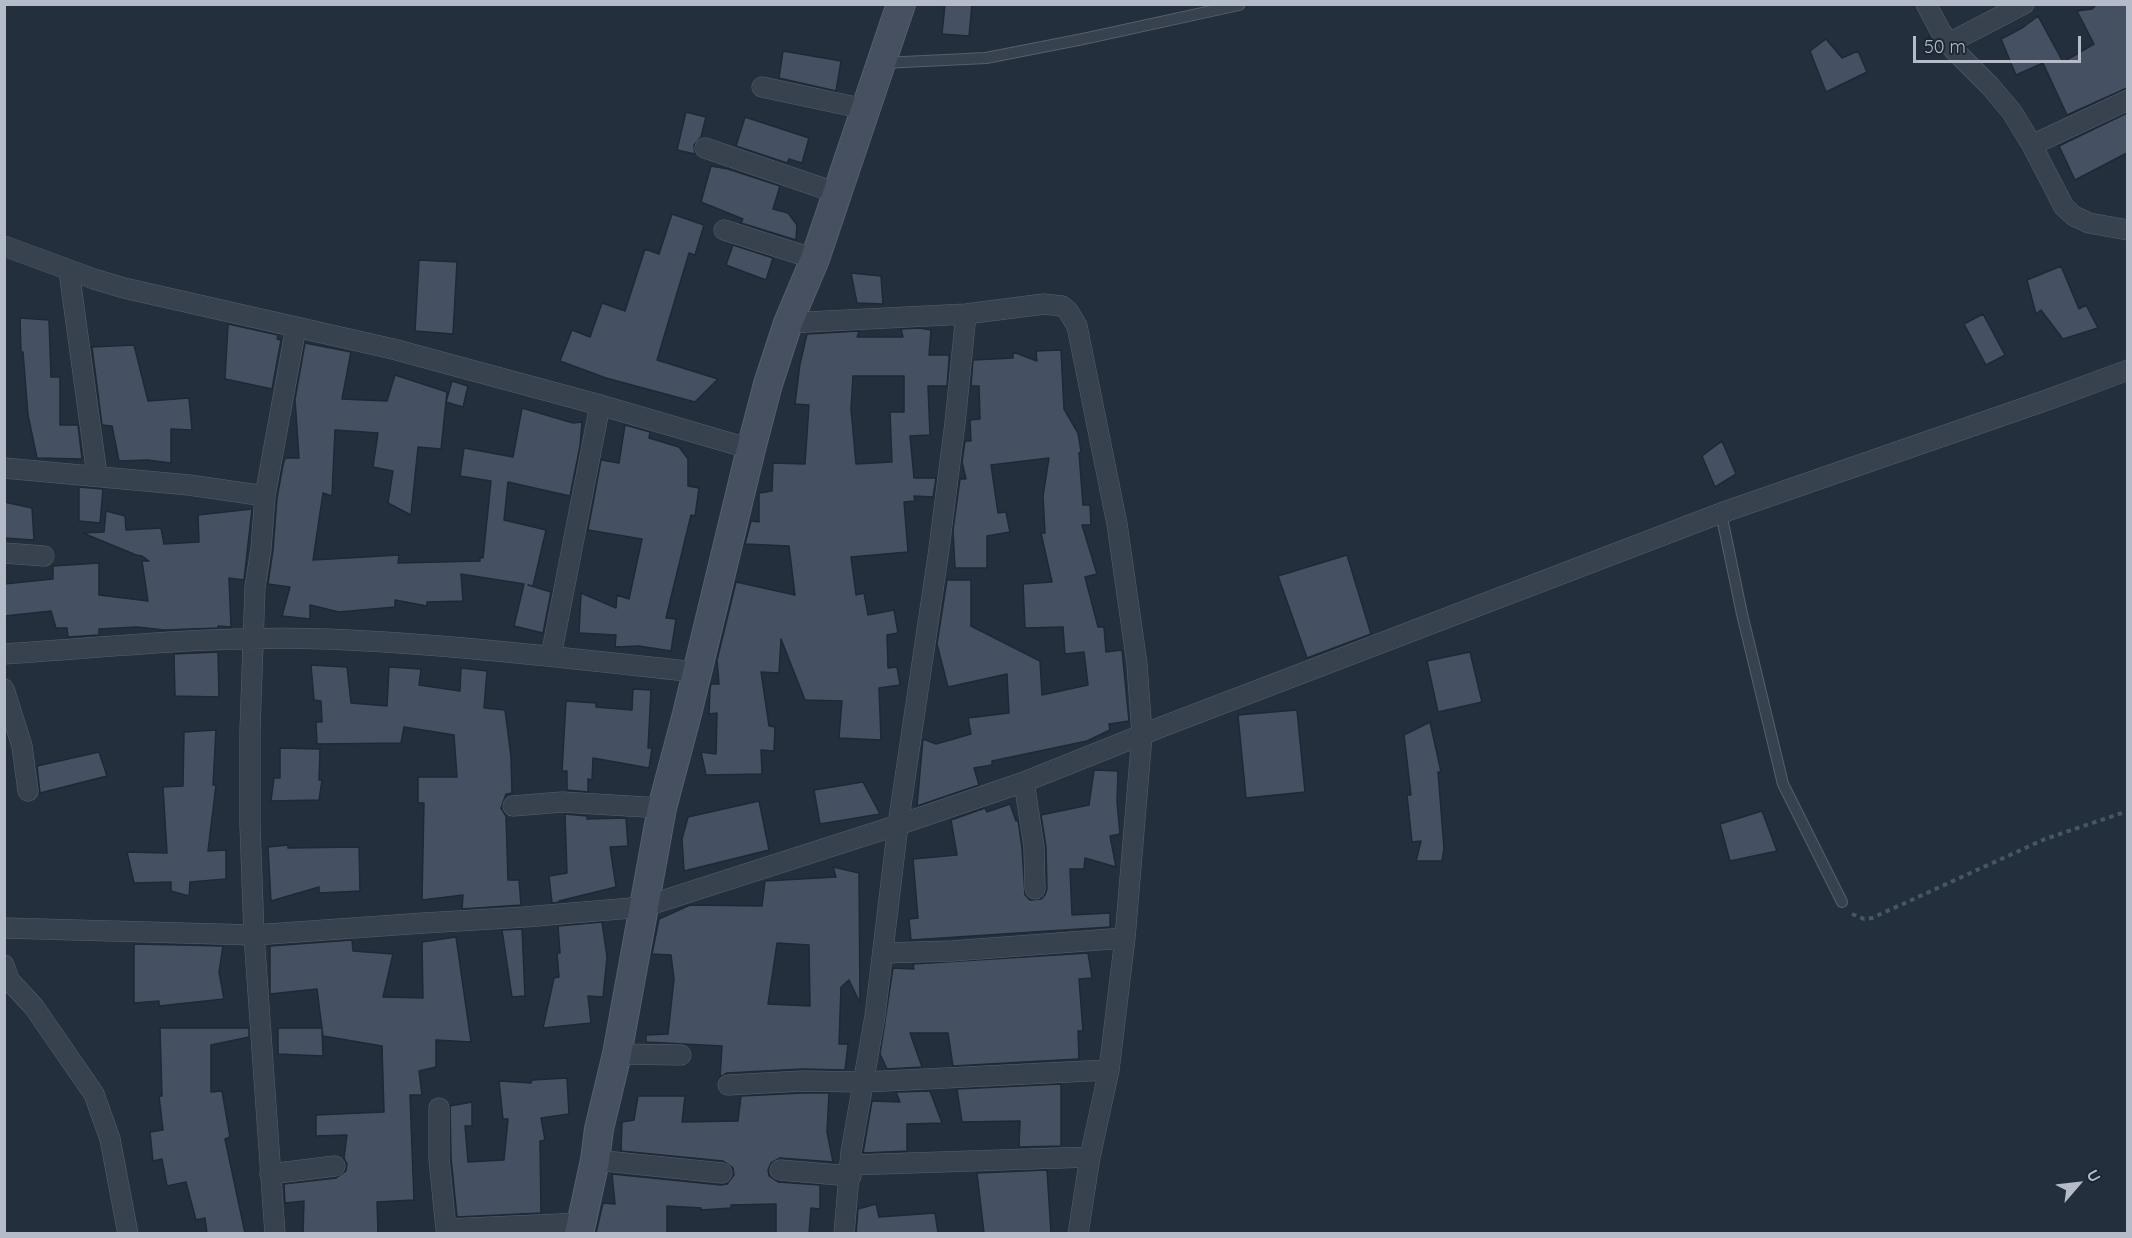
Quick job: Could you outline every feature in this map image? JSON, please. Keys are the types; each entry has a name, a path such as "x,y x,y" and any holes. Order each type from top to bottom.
{"street":[{"path":"440,1108 439,1159 443,1231 580,1228 595,1160 599,1129 617,1054 662,808 768,384 788,323 815,259 901,4"},
{"path":"1926,4 1961,59 2003,101 2032,145 2059,200 2070,213 2089,223 2127,230"},
{"path":"1949,43 2024,4"},
{"path":"762,87 865,109"},
{"path":"2032,145 2127,100"},
{"path":"705,148 837,193"},
{"path":"724,230 815,259"},
{"path":"4,246 69,271 124,288 393,349 751,449"},
{"path":"69,271 97,476"},
{"path":"788,323 966,314 1018,306 1055,304 1068,311 1077,326 1117,524 1137,664 1142,735 1125,938 1109,1070 1090,1157 1078,1233"},
{"path":"843,1233 853,1141 884,953 898,825 938,556 966,314"},
{"path":"275,1233 254,936 250,825 250,730 255,587 261,549 265,496 296,327"},
{"path":"4,928 254,936 413,923 525,918 643,907 1024,782 1721,513 2127,370"},
{"path":"551,656 600,405"},
{"path":"4,468 189,485 265,496"},
{"path":"4,553 44,556"},
{"path":"4,654 254,638 348,640 551,656 697,672"},
{"path":"4,689 22,746 28,791"},
{"path":"1024,782 1034,847 1035,889"},
{"path":"513,806 562,802 662,808"},
{"path":"884,953 952,951 1125,938"},
{"path":"4,965 9,980 34,1007 94,1095 110,1138 128,1233"},
{"path":"617,1054 681,1055"},
{"path":"728,1084 803,1081 864,1082 1109,1070"},
{"path":"780,1170 851,1171 1090,1157"},
{"path":"595,1160 722,1173"},
{"path":"270,1174 335,1166"}],"lane":[{"path":"882,63 986,58 1239,5"},
{"path":"1721,513 1742,614 1783,784 1842,902"}],"path":[{"path":"1842,902 1849,912 1857,917 1872,918 2045,840 2127,811"}],"building":[{"path":"945,4 972,4 969,36 942,34"},
{"path":"2097,4 2127,4 2127,88 2067,115 2043,63 2016,75 2001,39 2038,16 2063,62 2094,44 2077,11 2092,9"},
{"path":"1826,39 1842,58 1858,51 1867,72 1826,92 1810,51"},
{"path":"783,51 841,61 836,91 779,78"},
{"path":"686,112 706,117 701,137 694,145 695,154 677,150"},
{"path":"2127,113 2127,153 2075,180 2059,146"},
{"path":"745,117 809,138 802,163 789,159 787,163 736,146"},
{"path":"711,166 728,169 780,186 773,209 788,213 797,225 796,240 741,223 743,219 701,202"},
{"path":"672,214 704,225 695,255 689,253 657,360 718,379 695,402 606,378 560,361 572,330 590,337 602,303 625,311 645,249 659,254"},
{"path":"733,245 773,258 766,280 726,265"},
{"path":"419,260 457,262 453,334 415,331"},
{"path":"2061,266 2079,309 2086,305 2098,328 2063,339 2041,310 2036,314 2027,280"},
{"path":"851,273 881,276 883,304 857,303"},
{"path":"1983,314 2005,355 1986,365 1964,324"},
{"path":"20,318 49,320 51,377 60,377 60,425 78,425 82,459 37,458 28,415"},
{"path":"228,324 278,335 277,339 281,340 272,389 225,379"},
{"path":"901,329 931,330 929,355 949,355 949,360 947,386 928,386 930,435 910,436 914,478 936,478 933,497 914,496 915,501 904,502 908,552 851,557 856,595 864,593 868,615 894,610 898,633 887,635 888,668 897,667 900,685 879,688 881,740 839,738 842,701 805,700 781,639 779,673 761,672 769,726 775,727 774,751 761,750 762,774 706,775 701,752 716,754 717,713 709,714 710,689 711,684 719,684 717,660 736,582 795,595 789,546 745,544 751,521 759,522 759,493 772,491 773,463 805,464 809,405 795,404 800,364 807,334 859,331 857,337 903,337","holes":["853,376 904,376 904,412 890,412 892,462 856,464 851,409"]},
{"path":"305,343 351,352 342,399 387,401 395,375 447,392 441,449 418,447 411,515 388,503 393,471 373,467 378,433 335,430 332,496 323,493 313,560 399,555 398,563 480,561 480,557 483,558 491,481 460,476 464,448 513,457 522,408 573,423 582,422 580,446 570,496 508,482 504,520 546,530 533,586 528,585 551,592 543,633 514,626 524,584 461,574 463,601 427,602 427,606 395,600 395,607 339,612 310,605 310,619 282,616 290,587 268,584 277,498 283,465 285,458 299,458 295,399"},
{"path":"134,345 148,401 189,398 192,430 171,429 171,463 147,460 119,461 112,426 102,425 92,347"},
{"path":"1061,350 1064,409 1078,433 1083,505 1090,505 1091,525 1082,525 1097,574 1085,577 1098,627 1104,627 1106,652 1122,650 1129,721 1109,724 1110,730 1087,741 992,761 992,765 974,768 979,785 917,806 923,739 936,744 971,734 968,718 1009,713 1007,674 948,687 937,644 947,580 971,580 971,626 1040,661 1042,695 1088,685 1084,652 1065,654 1063,627 1025,628 1023,584 1052,582 1041,533 1045,533 1043,496 1049,458 991,465 998,513 1006,512 1010,532 987,536 987,568 955,568 953,530 960,479 966,479 962,462 965,441 971,441 970,420 980,419 979,386 971,386 973,360 1013,358 1013,352 1037,361 1036,351"},
{"path":"452,381 468,386 463,407 446,402"},
{"path":"625,425 650,432 649,438 679,447 688,459 688,486 699,488 695,516 691,515 666,618 676,619 671,651 639,646 615,647 616,635 579,633 581,593 616,608 617,595 629,599 642,539 588,530 601,460 619,463"},
{"path":"1722,441 1736,474 1715,487 1702,456"},
{"path":"79,487 103,489 100,523 79,521"},
{"path":"4,502 32,508 34,540 4,538"},
{"path":"252,509 244,580 229,578 231,627 164,630 137,627 99,629 99,635 68,637 67,628 56,628 51,611 4,616 4,584 53,579 53,566 99,563 99,595 148,601 142,561 149,561 142,556 83,533 104,532 106,511 125,516 126,530 161,528 164,544 199,542 198,515"},
{"path":"1347,555 1371,634 1307,658 1278,576"},
{"path":"218,652 219,697 175,696 174,654"},
{"path":"1470,652 1482,702 1438,712 1427,661"},
{"path":"311,665 347,667 351,703 387,706 389,667 421,669 419,685 460,691 461,668 487,671 484,708 505,710 511,757 512,793 506,794 501,808 506,816 508,880 519,880 521,905 462,909 463,895 422,900 424,803 418,803 418,777 457,777 454,735 404,727 401,743 317,744 316,722 322,722 321,701 314,700"},
{"path":"633,689 651,690 648,748 652,748 649,768 593,758 592,780 588,779 588,792 567,790 567,771 562,771 566,701 596,703 596,707 632,710"},
{"path":"1297,710 1305,792 1246,798 1238,715"},
{"path":"1430,722 1441,772 1438,772 1444,848 1442,861 1416,861 1421,841 1412,842 1407,795 1411,795 1404,735"},
{"path":"216,730 213,785 216,785 208,851 226,850 226,879 190,882 189,896 171,891 171,882 134,883 127,852 167,853 163,787 183,786 184,732"},
{"path":"280,748 320,749 319,780 322,780 319,800 271,801 274,778 280,778"},
{"path":"99,752 107,776 40,793 37,766"},
{"path":"1094,770 1118,771 1117,802 1120,834 1110,836 1116,867 1085,858 1084,869 1070,869 1072,915 1110,913 1110,927 911,940 909,919 918,918 913,859 957,855 951,820 985,808 987,812 1010,804 1016,821 1018,820 1025,895 1030,900 1041,899 1047,889 1046,847 1041,815 1089,805"},
{"path":"863,782 880,814 820,824 814,790"},
{"path":"759,801 769,850 684,871 682,839 688,817"},
{"path":"1762,811 1777,851 1730,861 1720,824"},
{"path":"565,814 587,816 587,819 626,818 628,846 610,847 616,887 559,901 568,901 552,903 549,876 567,873"},
{"path":"288,845 288,848 359,847 360,891 319,893 319,887 271,901 268,847"},
{"path":"833,867 859,873 860,1003 849,980 841,987 839,1044 848,1044 845,1070 802,1069 727,1073 720,1077 722,1046 646,1042 646,1035 668,1034 674,979 671,955 652,954 659,919 690,905 762,906 765,881 836,877","holes":["777,943 809,945 810,1006 768,1004"]},
{"path":"602,922 607,957 603,997 588,996 591,1023 543,1028 554,978 559,977 558,926"},
{"path":"522,929 525,996 512,997 502,930"},
{"path":"456,937 471,1042 436,1040 436,1067 419,1071 422,1095 410,1095 414,1200 377,1202 378,1233 303,1233 304,1201 285,1203 284,1184 336,1178 346,1171 347,1164 344,1158 347,1135 316,1136 316,1115 384,1112 382,1046 323,1036 317,989 270,994 270,946 352,940 353,951 393,954 383,997 423,998 422,942"},
{"path":"134,944 223,946 219,972 224,999 159,1006 159,1001 134,1003"},
{"path":"1088,953 1092,978 1079,979 1083,1031 1078,1031 1079,1059 953,1066 948,1033 910,1033 922,1067 887,1069 880,1054 893,968 914,969 913,964"},
{"path":"160,1028 249,1028 249,1037 211,1045 211,1092 222,1091 230,1137 225,1139 245,1233 207,1233 205,1218 196,1220 186,1182 167,1186 162,1159 153,1161 150,1132 163,1130 159,1096 162,1096"},
{"path":"278,1028 322,1028 323,1056 278,1054"},
{"path":"567,1078 569,1114 541,1118 545,1140 540,1141 541,1213 457,1217 451,1158 450,1106 472,1102 472,1126 465,1126 468,1162 504,1160 508,1119 503,1119 499,1081 531,1083 532,1080"},
{"path":"1061,1084 1061,1146 1019,1147 1020,1121 962,1122 957,1089"},
{"path":"930,1091 942,1123 907,1124 907,1151 863,1153 872,1101 900,1102 896,1092"},
{"path":"829,1093 827,1132 833,1162 780,1158 771,1163 768,1170 769,1176 778,1182 820,1185 820,1209 811,1208 809,1233 776,1233 776,1204 731,1205 731,1208 701,1210 701,1208 667,1206 667,1233 596,1233 603,1203 615,1204 612,1174 721,1185 727,1184 734,1175 733,1168 723,1161 621,1151 622,1122 634,1120 638,1096 685,1096 682,1122 738,1121 741,1096"},
{"path":"1047,1170 1051,1233 984,1233 977,1173"},
{"path":"876,1204 879,1217 935,1213 938,1233 856,1233 858,1209"}]}
